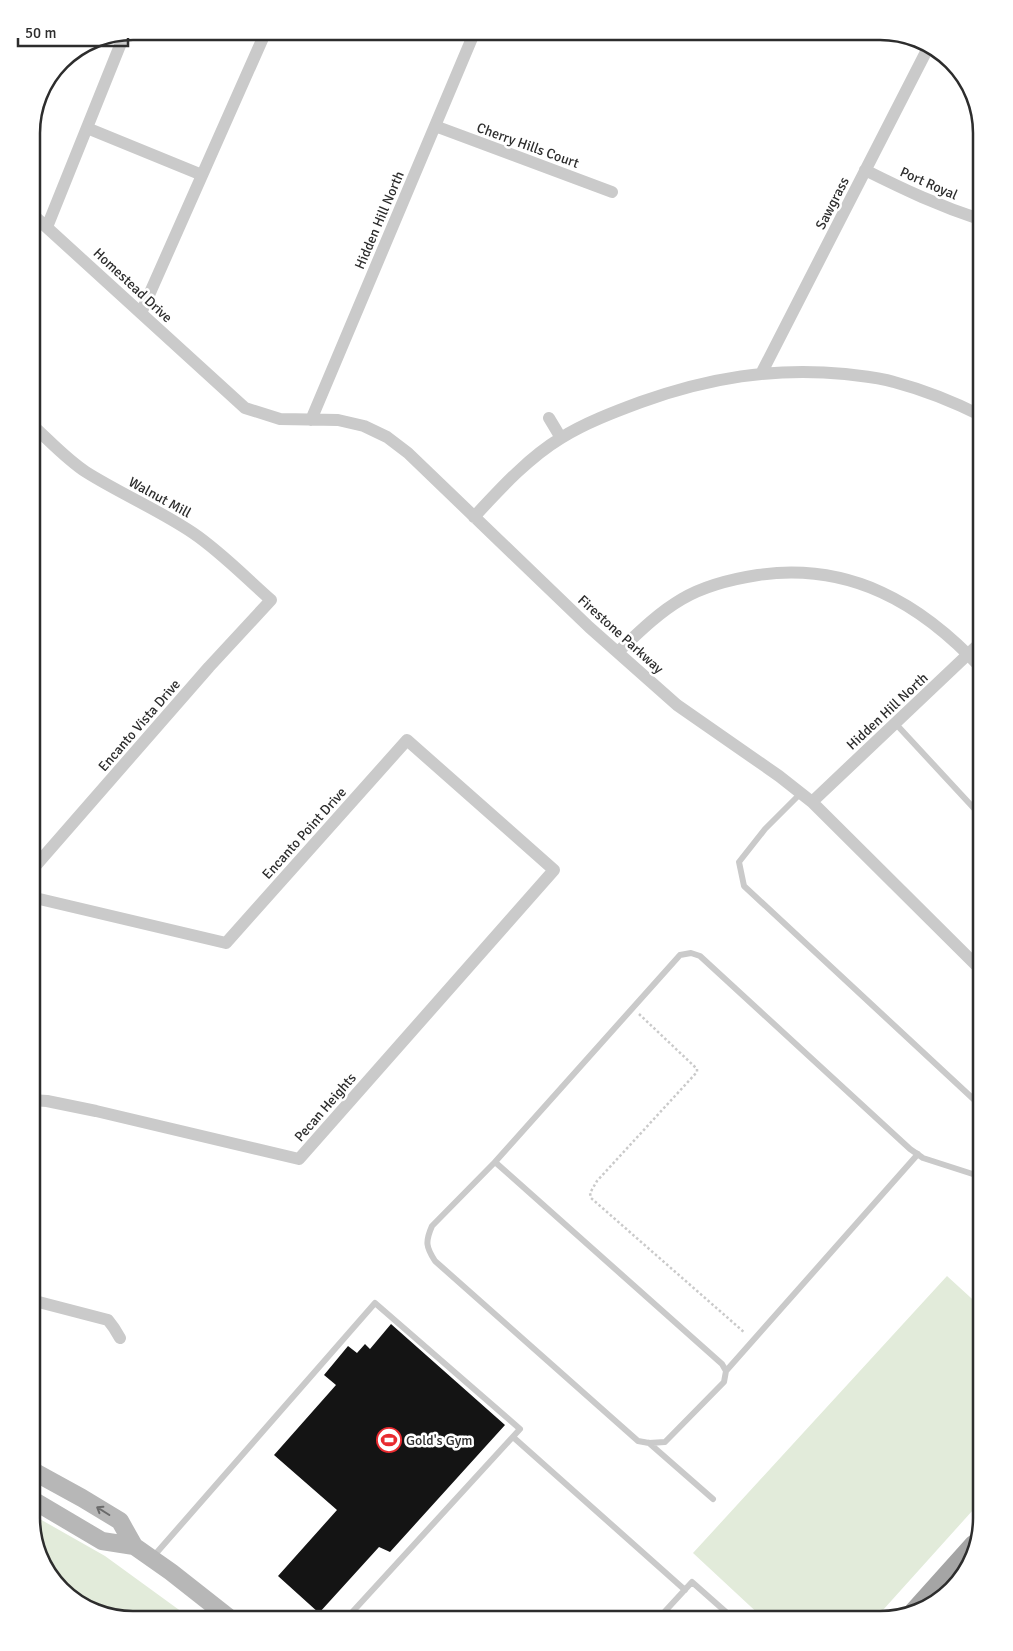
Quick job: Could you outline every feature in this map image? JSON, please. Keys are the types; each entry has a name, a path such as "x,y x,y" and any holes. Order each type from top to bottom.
{"main road":[{"path":"926,1598 966,1553"}],"street":[{"path":"141,314 262,40"},
{"name":"Hidden Hill North","path":"311,420 471,40"},
{"path":"47,227 122,41"},
{"name":"Sawgrass","path":"761,374 926,53"},
{"name":"Cherry Hills Court","path":"435,126 612,192"},
{"path":"87,128 202,175"},
{"name":"Port Royal","path":"865,170 923,199 973,217"},
{"name":"Homestead Drive","path":"40,220 213,380"},
{"path":"474,517 520,471 561,438 608,414 688,386 737,376 825,372 874,377 928,392 973,412"},
{"name":"Firestone Parkway","path":"213,380 245,408 280,419 338,420 364,426 387,437 408,453 589,627 677,705 812,802 973,962"},
{"path":"548,418 561,438"},
{"name":"Walnut Mill","path":"40,432 85,471 150,506 193,533 271,600"},
{"path":"618,652 642,628 683,598 745,577 792,573 838,578 883,592 924,616 973,658"},
{"name":"Encanto Vista Drive","path":"40,861 209,667 271,600"},
{"name":"Hidden Hill North","path":"812,802 973,650"},
{"name":"Encanto Point Drive","path":"40,899 226,943 407,740 554,870"},
{"name":"Pecan Heights","path":"40,1101 299,1159 554,870"},
{"path":"40,1302 108,1320 120,1338"},
{"path":"40,1475 120,1521 134,1546 221,1611"},
{"path":"40,1504 102,1541 134,1546"}],"lane":[{"path":"895,723 973,807"},
{"path":"801,793 765,829 739,862 744,886 973,1099"},
{"path":"918,1154 726,1372 724,1382 665,1442 648,1444 638,1442 435,1261 427,1249 428,1235 432,1226 495,1162 680,955 690,953 700,956 910,1149 918,1154 924,1158 973,1175"},
{"path":"495,1162 722,1364 726,1372"},
{"path":"151,1559 375,1303 520,1429 353,1611"},
{"path":"513,1437 685,1590"},
{"path":"648,1444 713,1499"},
{"path":"665,1611 692,1582 725,1611"}],"path":[{"path":"632,1008 694,1066 697,1072 597,1181 590,1192 592,1198 754,1340"}],"green space":[{"path":"947,1276 973,1300 973,1510 882,1611 755,1611 693,1553"},
{"path":"40,1519 105,1556 181,1611 127,1611 103,1606 81,1595 63,1579 50,1559 43,1542"}],"building":[{"name":"Gold's Gym","path":"391,1324 505,1425 390,1552 379,1547 321,1611 317,1611 278,1576 337,1510 274,1455 336,1385 324,1375 348,1346 357,1353 365,1344 370,1349"}],"place":[{"name":"Gold's Gym","path":"389,1440"}]}
